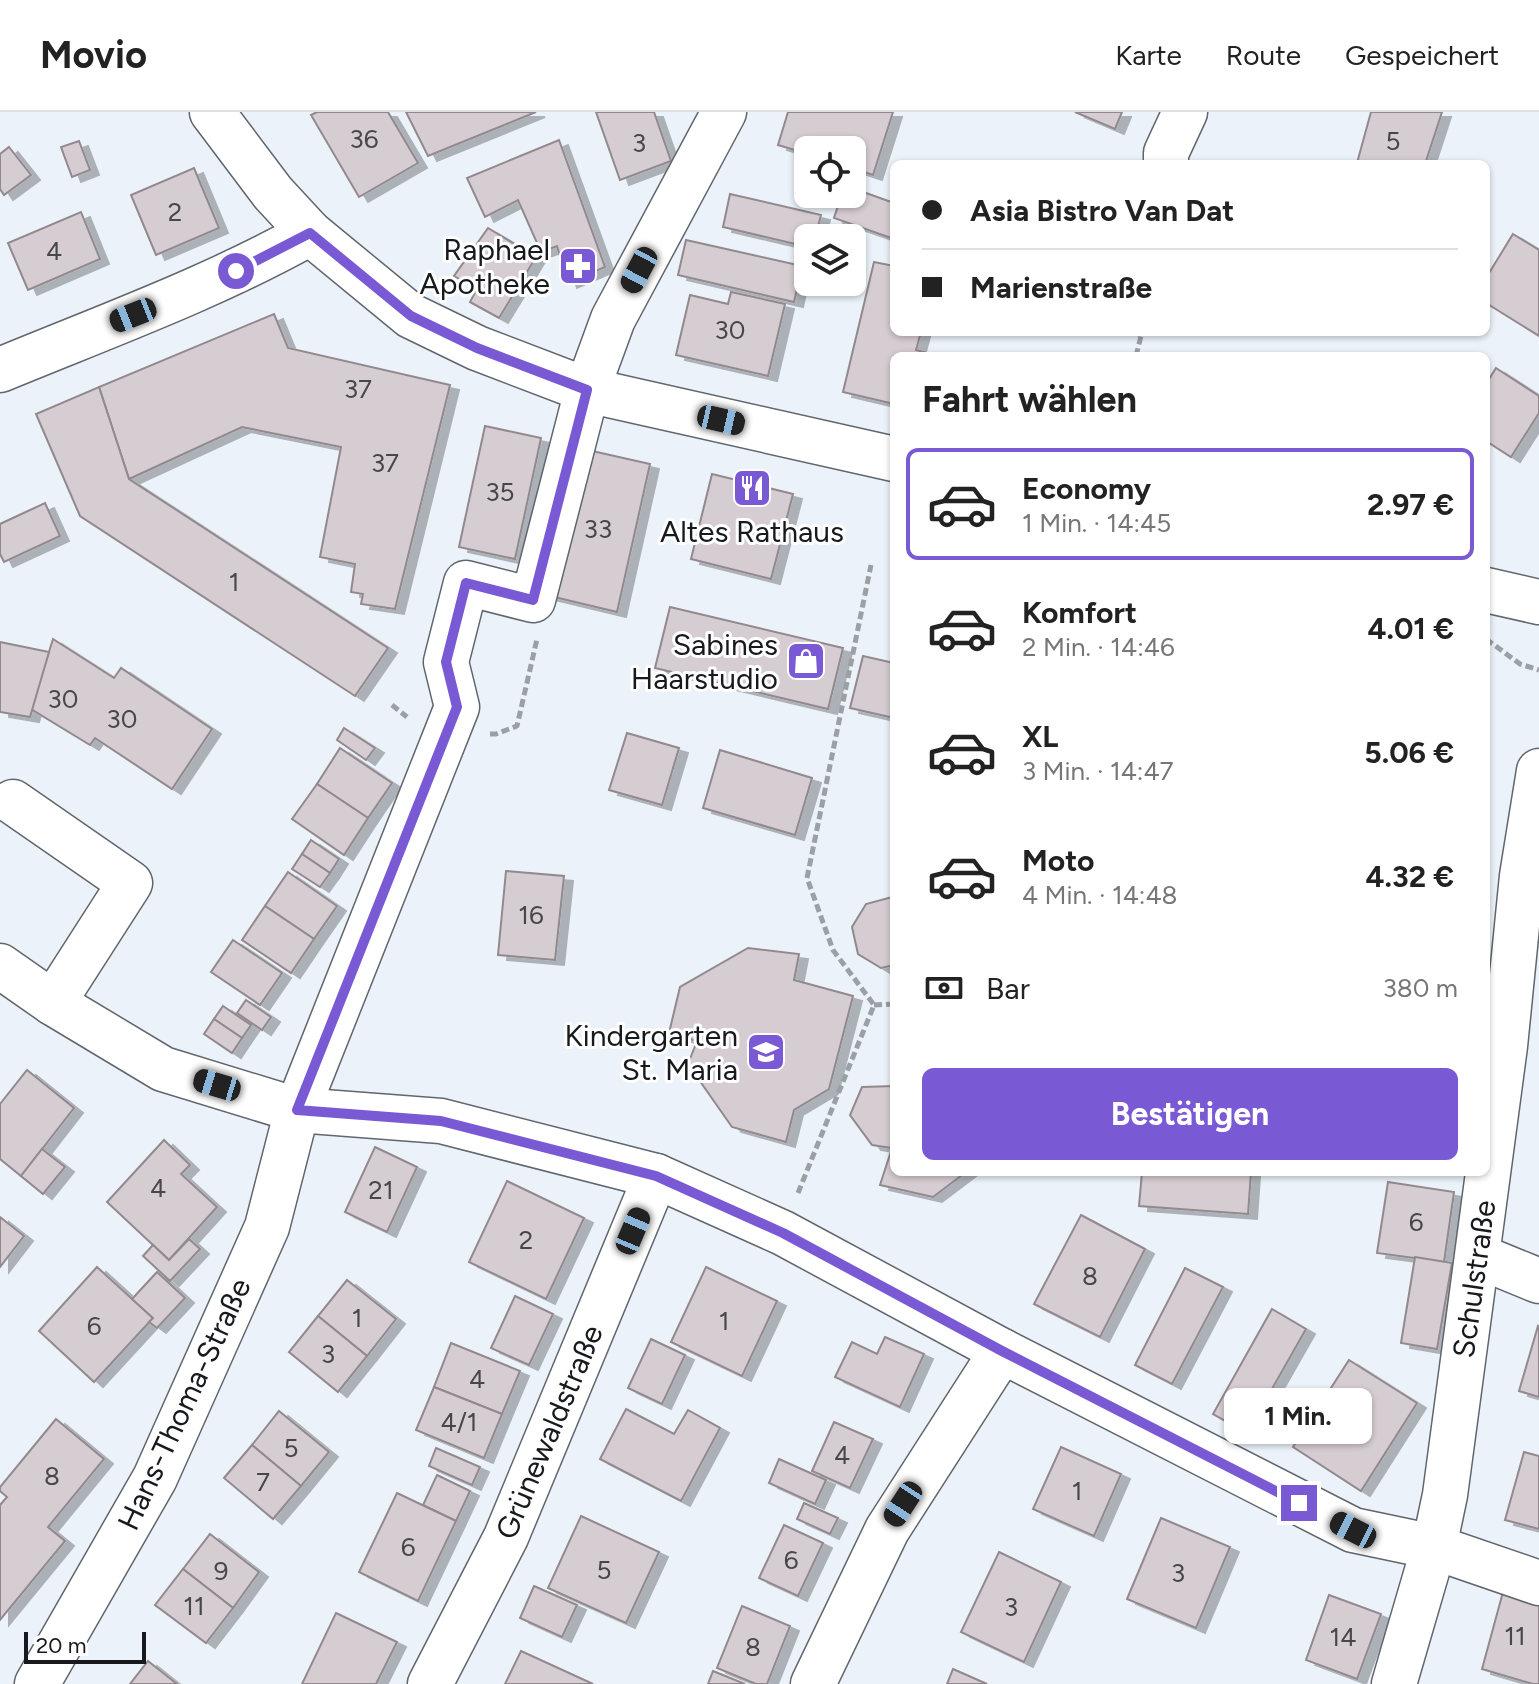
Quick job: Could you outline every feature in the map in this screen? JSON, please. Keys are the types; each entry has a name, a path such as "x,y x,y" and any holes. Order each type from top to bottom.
{"street":[{"path":"212,112 273,193 310,233 411,316 477,348 587,390 890,458"},
{"path":"533,600 587,390 613,319 724,112"},
{"path":"1166,160 1166,153 1185,112"},
{"path":"0,370 213,281 310,233"},
{"name":"Hans-Thoma-Straße","path":"37,1684 155,1478 267,1227 297,1110 457,707 446,662 466,583 533,600"},
{"path":"1490,591 1539,602"},
{"name":"Schulstraße","path":"1490,1163 1522,876 1539,771"},
{"path":"13,802 130,883 53,1003"},
{"path":"0,966 53,1003 163,1069 297,1110 441,1121 656,1176 783,1233 1002,1351 1353,1530 1434,1547 1539,1583"},
{"name":"Grünewaldstraße","path":"430,1684 506,1537 656,1176"},
{"name":"Schulstraße","path":"1394,1684 1434,1547 1445,1495 1488,1176"},
{"path":"1478,1256 1539,1281"},
{"path":"813,1684 887,1530 1002,1351"}],"path":[{"path":"871,565 807,878 833,950 874,1005"},
{"path":"445,738 473,733 496,734 517,726 542,620 533,600"},
{"path":"1490,642 1520,664 1539,670"},
{"path":"874,1005 890,1004"},
{"path":"783,1233 874,1005"}],"building":[{"path":"317,112 388,112 418,163 359,197 311,115"},
{"path":"406,112 536,112 428,156"},
{"path":"596,112 654,112 671,161 620,180"},
{"path":"788,112 893,112 873,175 866,173 866,136 794,136 794,150 778,145"},
{"path":"1075,112 1122,112 1115,129"},
{"path":"1371,112 1442,112 1426,160 1358,160"},
{"path":"559,140 605,267 568,283 557,246 541,252 518,200 485,217 467,178"},
{"path":"79,141 90,170 72,177 61,147"},
{"path":"9,147 31,175 4,195 0,189 0,154"},
{"path":"194,168 219,228 156,255 131,195"},
{"path":"866,193 890,202 890,238 866,229 866,224 851,224 834,218 837,208 866,208"},
{"path":"730,194 821,215 819,224 794,224 794,244 723,227"},
{"path":"81,212 100,259 28,290 8,243"},
{"path":"488,228 536,257 499,318 470,302 477,289 454,276"},
{"path":"1513,234 1539,250 1539,336 1490,305 1490,271"},
{"path":"686,240 794,264 795,296 794,302 678,275"},
{"path":"874,262 890,265 890,336 920,336 916,350 924,352 890,352 890,403 843,392"},
{"path":"731,292 785,304 768,376 676,355 690,295 728,304"},
{"path":"274,314 288,348 450,385 395,609 361,604 363,594 351,592 355,564 320,557 341,447 242,427 129,479 99,387"},
{"path":"1496,368 1539,396 1539,413 1511,457 1490,444 1490,378"},
{"path":"99,387 129,479 388,648 355,696 80,516 36,414"},
{"path":"485,426 541,438 515,559 459,547"},
{"path":"579,448 650,464 617,612 546,595"},
{"path":"712,474 793,494 771,579 691,559"},
{"path":"45,503 60,536 4,562 0,554 0,524"},
{"path":"670,607 843,648 828,709 655,668"},
{"path":"53,639 114,678 121,668 212,729 172,789 95,738 90,745 31,709"},
{"path":"0,642 49,652 30,717 0,712"},
{"path":"863,656 890,662 890,717 850,708"},
{"path":"344,728 375,748 366,760 337,740"},
{"path":"627,733 679,748 662,805 609,790"},
{"path":"340,748 392,783 368,818 317,784"},
{"path":"720,750 812,778 795,835 703,808"},
{"path":"317,784 368,818 344,855 292,819"},
{"path":"311,840 339,859 330,873 302,854"},
{"path":"302,854 330,873 320,887 292,869"},
{"path":"506,871 564,876 555,960 498,955"},
{"path":"288,872 337,906 314,939 265,906"},
{"path":"890,898 890,966 881,968 858,954 852,927 866,904"},
{"path":"265,906 314,939 291,973 242,940"},
{"path":"233,940 282,973 260,1005 211,972"},
{"name":"Kindergarten St. Maria","path":"748,948 799,954 794,980 853,996 829,1089 794,1110 786,1142 732,1127 688,1064 697,1041 669,1033 680,987"},
{"path":"246,1000 271,1017 262,1030 237,1013"},
{"path":"223,1006 251,1025 242,1038 214,1019"},
{"path":"214,1019 242,1038 232,1053 204,1034"},
{"path":"27,1070 74,1108 21,1176 0,1159 0,1104"},
{"path":"890,1086 890,1148 872,1145 850,1115 862,1087"},
{"path":"164,1140 190,1165 181,1174 217,1207 169,1260 107,1202"},
{"path":"375,1147 417,1167 387,1232 345,1212"},
{"path":"42,1149 65,1167 43,1194 21,1176"},
{"path":"890,1154 890,1176 961,1176 933,1197 880,1185"},
{"path":"1142,1176 1251,1176 1248,1214 1139,1206"},
{"path":"507,1181 584,1218 546,1299 469,1262"},
{"path":"1388,1182 1454,1192 1444,1262 1377,1253"},
{"path":"1081,1215 1145,1249 1100,1337 1034,1304"},
{"path":"0,1217 24,1236 0,1267"},
{"path":"189,1239 200,1249 170,1281 143,1256 153,1245 169,1260"},
{"path":"1415,1257 1452,1263 1437,1349 1401,1343"},
{"path":"97,1267 153,1318 94,1382 39,1331"},
{"path":"706,1267 777,1301 742,1376 671,1342"},
{"path":"1185,1268 1223,1287 1172,1384 1135,1365"},
{"path":"157,1272 185,1298 157,1328 149,1322 153,1318 132,1299"},
{"path":"347,1280 396,1319 367,1356 318,1316"},
{"path":"515,1296 553,1314 529,1365 491,1348"},
{"path":"1272,1309 1306,1329 1247,1433 1213,1414"},
{"path":"318,1316 367,1356 338,1392 289,1352"},
{"path":"1539,1327 1539,1397 1519,1391"},
{"path":"885,1337 924,1354 900,1407 835,1377 852,1342 877,1354"},
{"path":"651,1339 685,1355 662,1404 628,1388"},
{"path":"451,1343 520,1371 502,1414 434,1387"},
{"path":"1349,1360 1417,1403 1361,1491 1293,1447"},
{"path":"434,1387 502,1414 484,1458 416,1430"},
{"path":"626,1409 674,1434 688,1410 720,1428 681,1501 600,1459"},
{"path":"279,1411 329,1452 301,1486 252,1445"},
{"path":"56,1419 104,1459 48,1527 65,1541 0,1620 0,1505 7,1497 0,1487"},
{"path":"834,1422 873,1439 850,1488 812,1471"},
{"path":"252,1445 301,1486 273,1519 224,1478"},
{"path":"1061,1447 1121,1474 1094,1536 1033,1509"},
{"path":"436,1448 480,1467 472,1485 429,1466"},
{"path":"1524,1452 1539,1456 1539,1529 1505,1520"},
{"path":"779,1459 826,1480 815,1504 769,1483"},
{"path":"437,1475 470,1491 456,1521 423,1505"},
{"path":"397,1493 456,1521 418,1601 359,1572"},
{"path":"804,1503 838,1518 830,1534 797,1519"},
{"path":"581,1516 659,1552 626,1623 548,1588"},
{"path":"1161,1518 1230,1547 1196,1628 1127,1599"},
{"path":"784,1525 823,1543 798,1596 759,1578"},
{"path":"210,1534 259,1572 233,1608 183,1569"},
{"path":"999,1552 1061,1582 1024,1662 961,1632"},
{"path":"183,1569 233,1608 206,1643 155,1605"},
{"path":"534,1586 577,1605 562,1637 520,1618"},
{"path":"1503,1592 1539,1603 1539,1684 1482,1669"},
{"path":"1329,1595 1381,1614 1357,1679 1306,1660"},
{"path":"742,1606 790,1626 767,1684 756,1684 717,1668"},
{"path":"336,1613 397,1642 376,1684 302,1684"},
{"path":"521,1651 593,1684 505,1684"},
{"path":"148,1661 177,1684 130,1684"},
{"path":"953,1669 987,1684 947,1684"},
{"path":"713,1671 745,1684 708,1684"}],"place":[{"name":"Raphael Apotheke","path":"578,266"},
{"name":"Altes Rathaus","path":"752,488"},
{"name":"Sabines Haarstudio","path":"806,661"},
{"name":"Kindergarten St. Maria","path":"766,1052"}],"route":[{"path":"236,271 310,233 411,316 477,348 587,390 533,600 466,583 446,662 457,707 297,1110 441,1121 656,1176 783,1233 1002,1351 1299,1503"}]}
